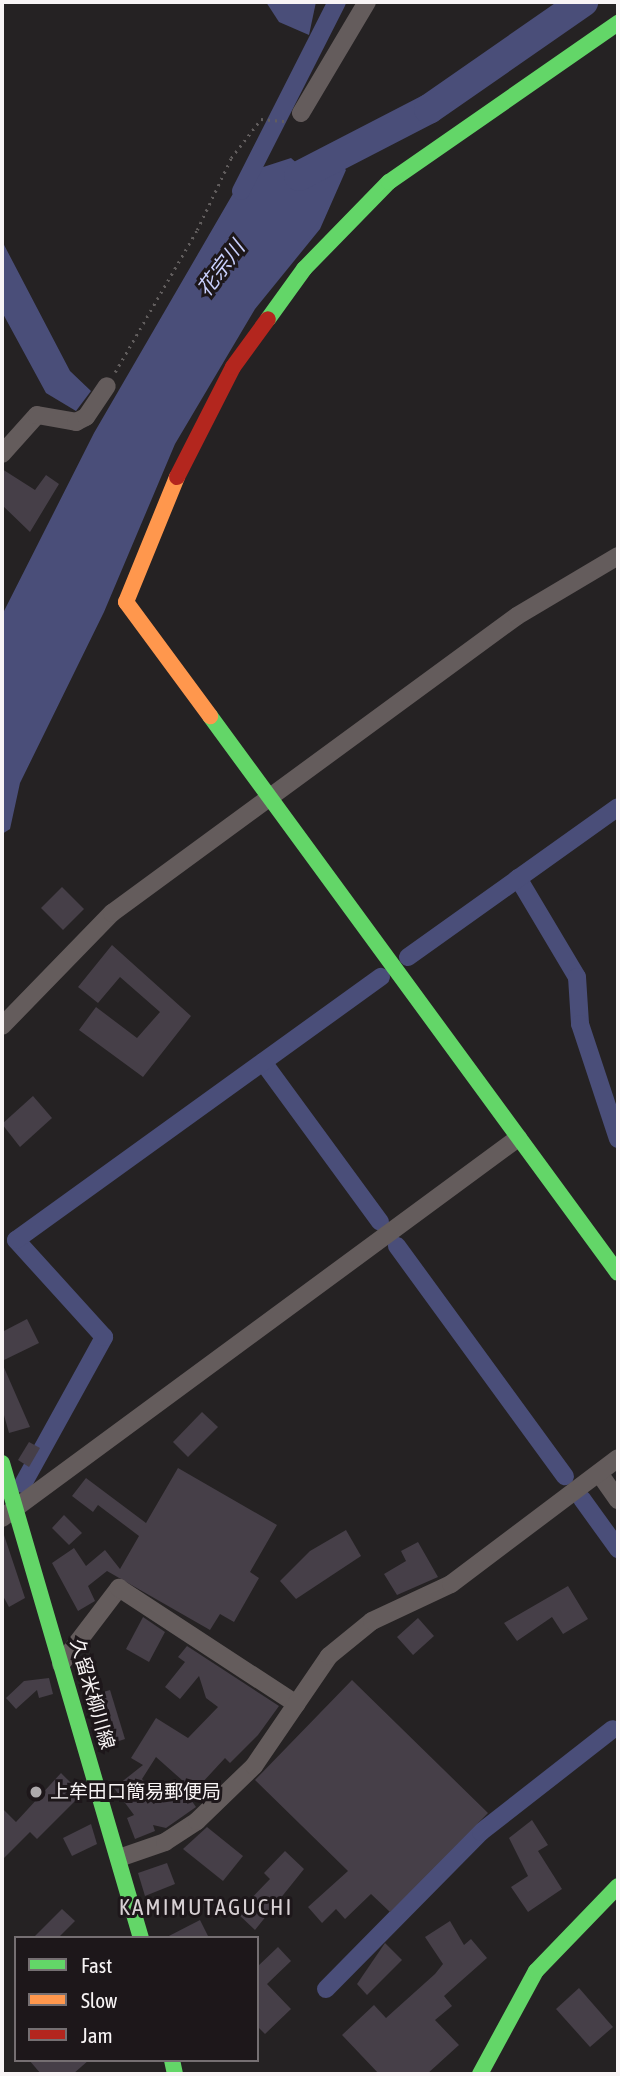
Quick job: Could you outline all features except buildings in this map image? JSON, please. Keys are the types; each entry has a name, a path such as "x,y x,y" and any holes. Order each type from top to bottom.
{"street":[{"path":"296,117 367,2"},
{"path":"618,23 390,182 304,269 233,367 168,495 126,602 618,1273"},
{"path":"2,454 37,415 76,422 86,417 107,386"},
{"path":"2,1026 112,913 517,616 618,556"},
{"path":"8,1512 519,1138"},
{"path":"119,1858 165,1842 197,1821 254,1766 329,1656 372,1621 452,1584 618,1458"},
{"name":"久留米柳川線","path":"2,1463 8,1512 61,1664 140,1936"},
{"path":"599,1472 618,1500"},
{"path":"61,1664 119,1588 296,1704"},
{"path":"480,2074 536,1971 618,1886"}],"path":[{"path":"107,386 197,230 231,158 261,119 296,117"}],"water":[{"path":"266,2 316,2 309,35 279,22"},
{"path":"329,151 346,170 320,229 255,309 175,444 104,612 20,783 10,829 2,834 2,615 94,433 245,173 291,158 300,166"},
{"path":"2,241 70,371 91,391 76,411 46,393 2,312"}],"waterway":[{"path":"241,191 337,2"},
{"name":"花宗川","path":"299,176 429,109 583,2"},
{"path":"408,957 618,807"},
{"path":"518,878 577,977 580,1024 618,1139"},
{"path":"23,1484 104,1337 16,1240 381,977"},
{"path":"263,1062 380,1222"},
{"path":"397,1246 565,1476"},
{"path":"582,1499 618,1549"},
{"path":"326,1989 481,1832 613,1729"}],"traffic: fast":[{"path":"268,319 304,269 389,182 618,23"},
{"path":"210,716 618,1273"},
{"path":"2,1463 140,1936"},
{"path":"480,2074 536,1971 618,1886"},
{"path":"172,2062 175,2074"}],"traffic: slow":[{"path":"177,477 126,602 210,716"}],"traffic: jam":[{"path":"177,477 233,367 268,319"}],"place":[{"name":"上牟田口簡易郵便局","path":"36,1792"}],"district":[{"name":"KAMIMUTAGUCHI","path":"206,1907"}]}
